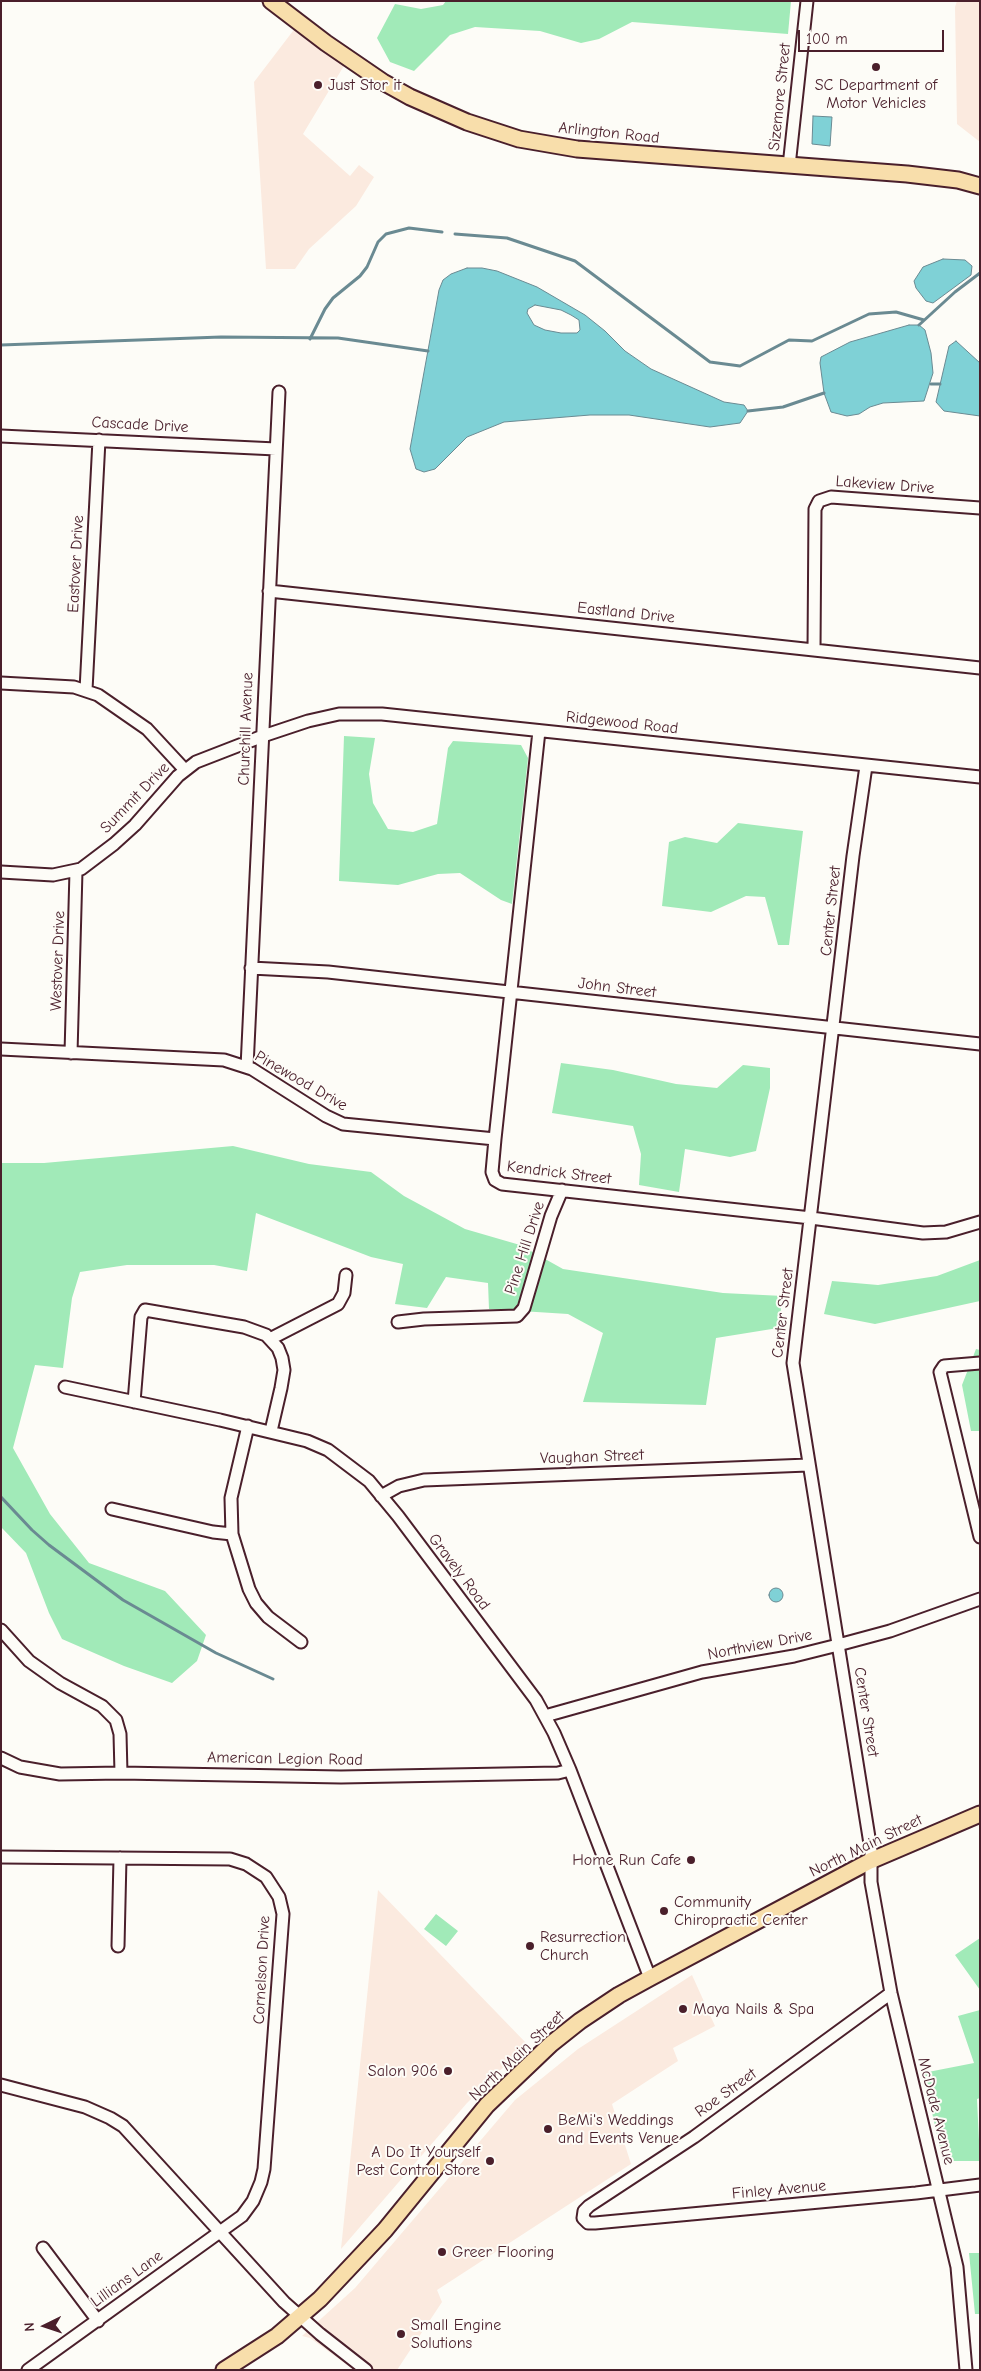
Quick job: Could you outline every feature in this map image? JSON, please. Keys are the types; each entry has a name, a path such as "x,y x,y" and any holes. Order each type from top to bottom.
{"main road":[{"name":"Arlington Road","path":"278,3 382,82 437,111 500,133 577,149 932,177 980,186"},
{"name":"North Main Street","path":"224,2370 277,2336 320,2299 366,2252 465,2130 511,2080 580,2021 619,1995 870,1861 980,1814"}],"street":[{"name":"Sizemore Street","path":"789,166 807,1"},
{"name":"Churchill Avenue","path":"247,1067 279,392"},
{"name":"Cascade Drive","path":"1,436 276,448"},
{"name":"Eastover Drive","path":"86,690 99,440"},
{"name":"Lakeview Drive","path":"814,650 815,509 819,501 831,497 980,508"},
{"name":"Eastland Drive","path":"269,592 980,668"},
{"path":"1,683 62,686 86,690 125,712 147,729 185,770"},
{"name":"Ridgewood Road","path":"263,736 325,716 354,713 382,714 980,777"},
{"name":"Kendrick Street","path":"539,730 495,1139 492,1176 498,1183 811,1218 923,1233 946,1232 980,1222"},
{"name":"Summit Drive","path":"1,872 53,875 76,871 89,864 135,825 185,770 196,762 263,736"},
{"name":"Center Street","path":"866,766 853,856 793,1363 871,1850 870,1861"},
{"name":"Westover Drive","path":"71,1053 76,871"},
{"name":"John Street","path":"251,968 328,972 980,1044"},
{"name":"Pinewood Drive","path":"1,1050 224,1060 247,1067 343,1124 495,1139"},
{"name":"Pine Hill Drive","path":"398,1322 424,1318 517,1316 524,1308 551,1216 562,1190"},
{"path":"270,1340 338,1304 344,1293 346,1275"},
{"path":"134,1402 141,1317 145,1310 244,1327 266,1335 278,1348 284,1370 271,1432"},
{"path":"980,1363 944,1366 940,1372 980,1537"},
{"name":"Gravely Road","path":"65,1387 248,1426 306,1441 328,1450 369,1481 522,1682 545,1716 570,1770 650,1978"},
{"path":"248,1426 231,1498 232,1534 249,1589 256,1603 268,1617 301,1642"},
{"name":"Vaughan Street","path":"381,1496 400,1486 424,1480 808,1465"},
{"path":"112,1509 213,1532 232,1534"},
{"name":"Northview Drive","path":"545,1716 702,1672 794,1656 838,1646 890,1631 980,1599"},
{"path":"1,1630 29,1661 60,1683 102,1706 116,1720 120,1734 120,1773"},
{"name":"American Legion Road","path":"1,1758 20,1767 46,1773 341,1777 558,1774 570,1770"},
{"name":"Cornelson Drive","path":"1,1857 223,1858 238,1861 254,1868 266,1877 275,1889 281,1904 283,1926 263,2176 258,2192 245,2212 221,2232"},
{"path":"118,1946 120,1858"},
{"name":"McDade Avenue","path":"870,1861 871,1882 891,1993 957,2267 966,2370"},
{"name":"Roe Street","path":"583,2218 584,2211 589,2206 694,2137 891,1993"},
{"path":"1,2085 85,2107 110,2118 133,2135 284,2302 320,2334 366,2370"},
{"name":"Finley Avenue","path":"583,2218 588,2223 595,2223 980,2185"},
{"name":"Lillians Lane","path":"28,2370 221,2232"},
{"path":"43,2248 98,2321"}],"shaded area":[{"path":"957,1 980,1 980,142 957,124 955,7"},
{"path":"296,27 345,64 303,134 350,176 359,165 374,177 356,206 309,249 295,269 266,269 254,82"},
{"path":"378,1890 527,2044 467,2103 341,2249"},
{"path":"692,1975 715,2026 673,2048 678,2061 612,2104 631,2164 437,2290 442,2302 397,2370 354,2370 310,2338 302,2336 355,2288 515,2100 578,2049"}],"green space":[{"path":"446,1 791,1 788,34 632,22 599,39 581,43 540,31 475,27 450,35 414,71 390,62 377,38 395,4 421,9 443,5"},
{"path":"344,736 375,738 369,774 373,803 388,829 413,832 437,824 448,748 453,741 521,745 528,758 512,904 501,900 460,873 438,874 398,885 339,881"},
{"path":"738,823 803,831 789,945 778,945 765,897 746,896 711,912 662,906 669,842 685,837 717,843"},
{"path":"561,1063 613,1070 676,1084 717,1088 743,1065 770,1068 770,1088 756,1151 730,1157 685,1149 679,1192 639,1185 641,1154 633,1126 552,1113"},
{"path":"233,1146 309,1164 371,1172 404,1196 465,1229 520,1245 563,1269 723,1293 783,1296 778,1328 716,1338 706,1405 583,1402 603,1333 568,1314 489,1309 488,1283 446,1277 427,1308 395,1304 403,1264 371,1257 256,1213 247,1271 214,1265 127,1265 80,1272 72,1298 63,1368 35,1365 13,1448 50,1514 89,1563 165,1591 206,1635 197,1661 172,1683 124,1666 62,1639 49,1613 26,1553 1,1527 1,1163 44,1163"},
{"path":"980,1260 980,1301 875,1324 824,1314 832,1281 878,1285 937,1276"},
{"path":"976,1349 980,1350 980,1431 971,1431 962,1385"},
{"path":"436,1914 458,1931 446,1946 424,1929"},
{"path":"980,1938 980,1990 955,1955"},
{"path":"980,2010 980,2098 977,2099 980,2161 943,2161 923,2073 974,2063 958,2016"},
{"path":"969,2253 980,2253 980,2314 975,2314"}],"water":[{"path":"813,116 832,117 830,146 812,144"},
{"path":"943,259 965,260 972,266 971,275 933,303 926,301 916,288 914,281 923,267"},
{"path":"467,268 482,268 497,271 537,287 585,315 625,351 651,369 724,402 744,405 748,411 740,423 710,427 629,415 590,415 504,422 467,437 435,469 424,472 416,469 410,449 439,290 443,280 451,274","holes":["535,305 561,310 579,320 580,330 577,333 545,330 534,325 527,313 528,309"]},
{"path":"909,325 919,325 925,330 931,353 933,373 924,401 883,403 870,407 859,414 847,416 831,412 824,393 821,357 850,342"},
{"path":"956,341 980,363 980,416 944,411 936,402 949,346"},
{"path":"776,1588 781,1590 783,1595 781,1600 776,1602 771,1600 769,1595 771,1590"}],"waterway":[{"path":"310,339 325,309 333,298 360,276 367,267 378,242 386,234 409,228 442,232"},
{"path":"455,234 507,238 575,261 710,362 740,366 789,340 812,341 869,314 896,312 924,320"},
{"path":"919,325 955,292 980,273"},
{"path":"1,345 221,337 338,338 428,351"},
{"path":"931,384 940,384"},
{"path":"748,411 783,407 824,393"},
{"path":"1,1497 49,1545 123,1600 216,1653 273,1679"}],"place":[{"name":"SC Department of Motor Vehicles","path":"876,67"},
{"name":"Just Stor it","path":"318,85"},
{"name":"Home Run Cafe","path":"691,1860"},
{"name":"Community Chiropractic Center","path":"664,1911"},
{"name":"Resurrection Church","path":"530,1946"},
{"name":"Maya Nails & Spa","path":"683,2009"},
{"name":"Salon 906","path":"448,2071"},
{"name":"BeMi's Weddings and Events Venue","path":"548,2129"},
{"name":"A Do It Yourself Pest Control Store","path":"490,2161"},
{"name":"Greer Flooring","path":"442,2252"},
{"name":"Small Engine Solutions","path":"401,2334"}]}
